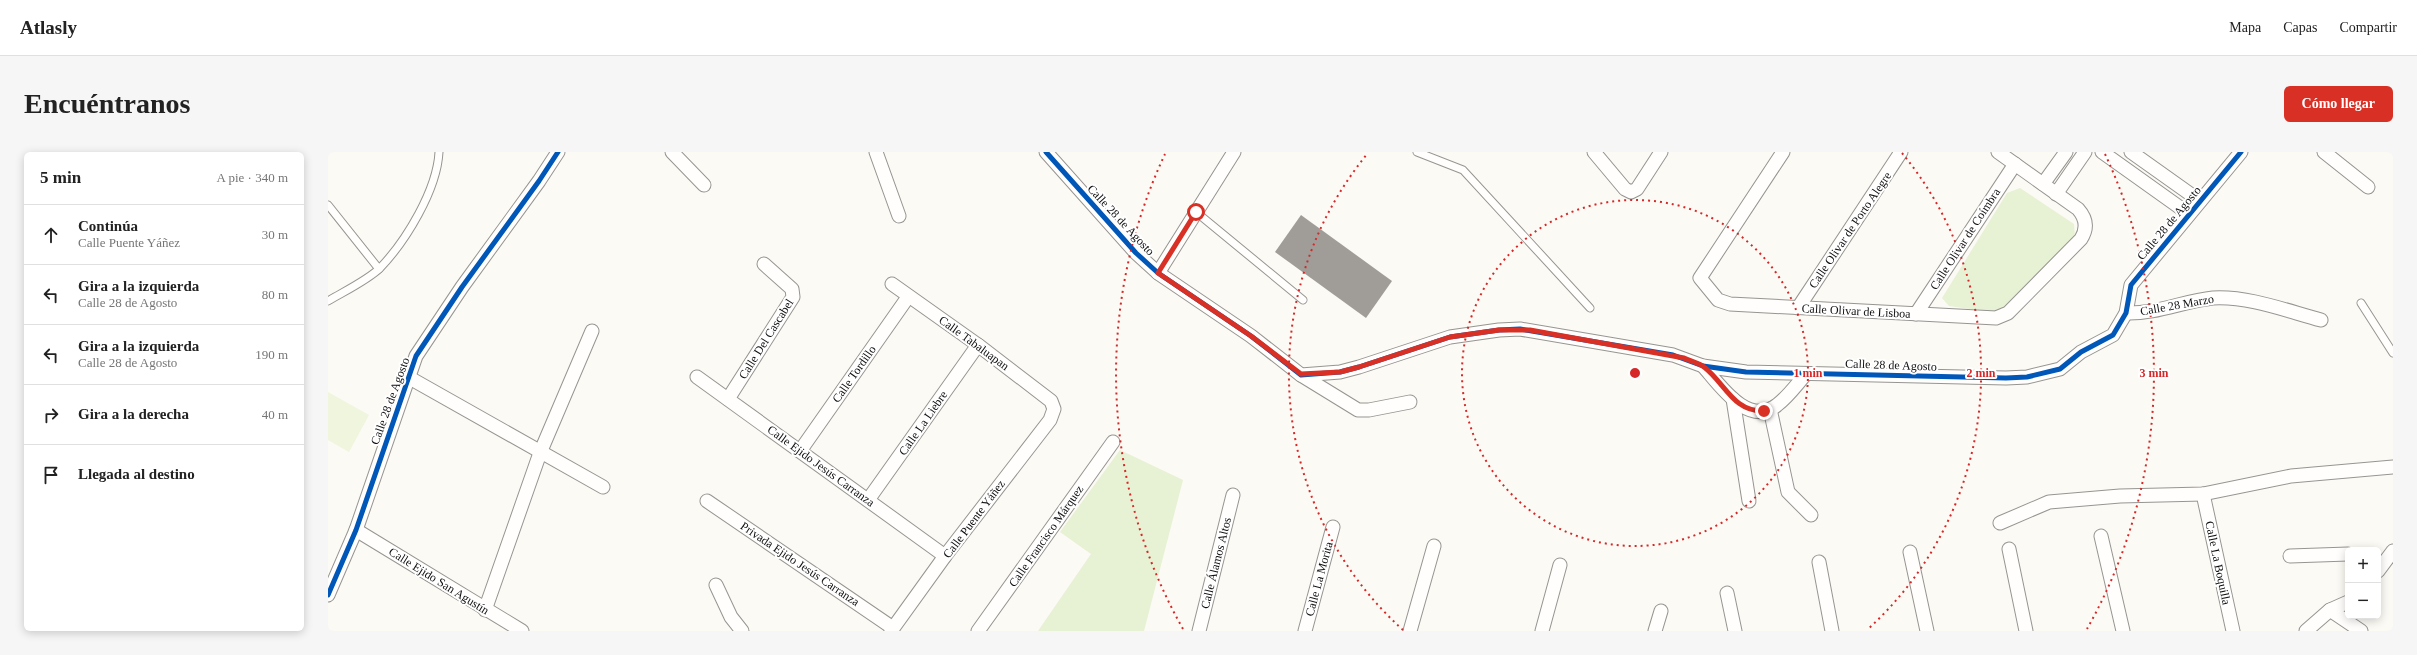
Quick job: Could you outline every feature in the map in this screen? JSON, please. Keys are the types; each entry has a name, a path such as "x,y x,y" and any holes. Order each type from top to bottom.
{"street":[{"name":"Calle 28 de Agosto","path":"328,594 356,530 416,356 458,293 539,181 558,152"},
{"path":"672,152 704,185"},
{"path":"876,152 899,216"},
{"name":"Calle 28 de Agosto","path":"1046,152 1136,253 1158,273 1251,336 1301,374 1347,370 1450,337 1510,329 1530,330 1673,355 1703,366 1769,374 2006,378 2027,377 2060,369 2081,352 2113,335 2126,312 2131,285 2188,214 2200,202 2241,152"},
{"path":"1158,273 1234,152"},
{"path":"1594,152 1625,189 1631,192 1637,188 1661,152"},
{"name":"Calle Olivar de Lisboa","path":"1783,152 1700,278 1718,300 1724,303 1798,308 1996,318 2008,313 2084,235 2085,220 2082,213 1998,152"},
{"name":"Calle Olivar de Porto Alegre","path":"1798,308 1902,152"},
{"path":"2043,184 2066,152"},
{"path":"2056,194 2085,152"},
{"path":"2102,152 2188,214"},
{"path":"2131,152 2200,202"},
{"path":"2324,152 2368,187"},
{"name":"Calle Olivar de Coímbra","path":"1916,314 2015,164"},
{"name":"Calle Del Cascabel","path":"728,399 793,297 792,289 764,264"},
{"name":"Calle Tabaluapan","path":"892,284 908,297 978,345 1051,401 1053,405"},
{"name":"Calle Tordillo","path":"800,451 908,297"},
{"name":"Calle 28 Marzo","path":"2126,312 2151,311 2220,298 2248,301 2321,320"},
{"path":"485,610 540,453 592,331"},
{"name":"Calle La Liebre","path":"868,500 978,345"},
{"path":"1703,366 1733,399 1749,410 1770,409 1787,396 1806,374"},
{"path":"1301,374 1358,410 1369,410 1410,402"},
{"path":"408,377 540,453 603,487"},
{"name":"Calle Ejido Jesús Carranza","path":"698,377 945,556"},
{"path":"1733,399 1749,501"},
{"name":"Calle Puente Yáñez","path":"892,629 945,556 1050,420 1053,405"},
{"path":"1770,409 1788,492 1811,514"},
{"name":"Calle Francisco Márquez","path":"978,631 1113,442"},
{"path":"2000,523 2049,502 2120,496 2203,494 2291,476 2393,467"},
{"name":"Calle La Boquilla","path":"2203,494 2233,631"},
{"name":"Calle Álamos Altos","path":"1199,631 1233,495"},
{"name":"Privada Ejido Jesús Carranza","path":"707,501 892,629"},
{"name":"Calle La Morita","path":"1305,631 1333,527"},
{"name":"Calle Ejido San Agustín","path":"356,530 485,610 522,631"},
{"path":"2101,536 2123,631"},
{"path":"1410,631 1434,546"},
{"path":"2009,550 2026,631"},
{"path":"2381,567 2393,551"},
{"path":"1910,552 1927,631"},
{"path":"2290,556 2345,554"},
{"path":"1819,562 1832,631"},
{"path":"1542,631 1560,565"},
{"path":"716,585 731,618 742,631"},
{"path":"1727,593 1735,631"},
{"path":"2306,631 2330,610 2345,603"},
{"path":"2330,610 2352,626"},
{"path":"1655,631 1661,611"}],"lane":[{"path":"328,301 379,269 412,224 431,189 439,152"},
{"path":"1417,152 1463,170 1590,308"},
{"path":"328,205 379,269"},
{"path":"1196,212 1303,300"},
{"path":"2361,303 2393,353"}],"green space":[{"path":"2020,188 2074,224 2075,237 2003,309 1991,312 1949,306 1942,298 2007,193"},
{"path":"328,392 369,415 349,452 328,440"},
{"path":"1120,450 1183,480 1144,631 1038,631 1091,554 1060,532"}],"building":[{"path":"1301,215 1392,281 1366,318 1275,252"}],"cycle path":[{"path":"328,595 356,530 416,356 462,287 539,181 558,152"},
{"path":"1046,152 1136,253 1158,273 1251,336 1301,375 1340,372 1450,337 1499,330 1520,329 1673,355 1703,366 1746,372 2006,378 2027,377 2060,369 2081,352 2113,335 2126,313 2131,285 2241,152"}],"route":[{"path":"1196,212 1158,273 1251,336 1301,374 1340,372 1450,337 1499,330 1520,329 1684,358 1703,366 1733,399 1749,410 1764,411"}]}
